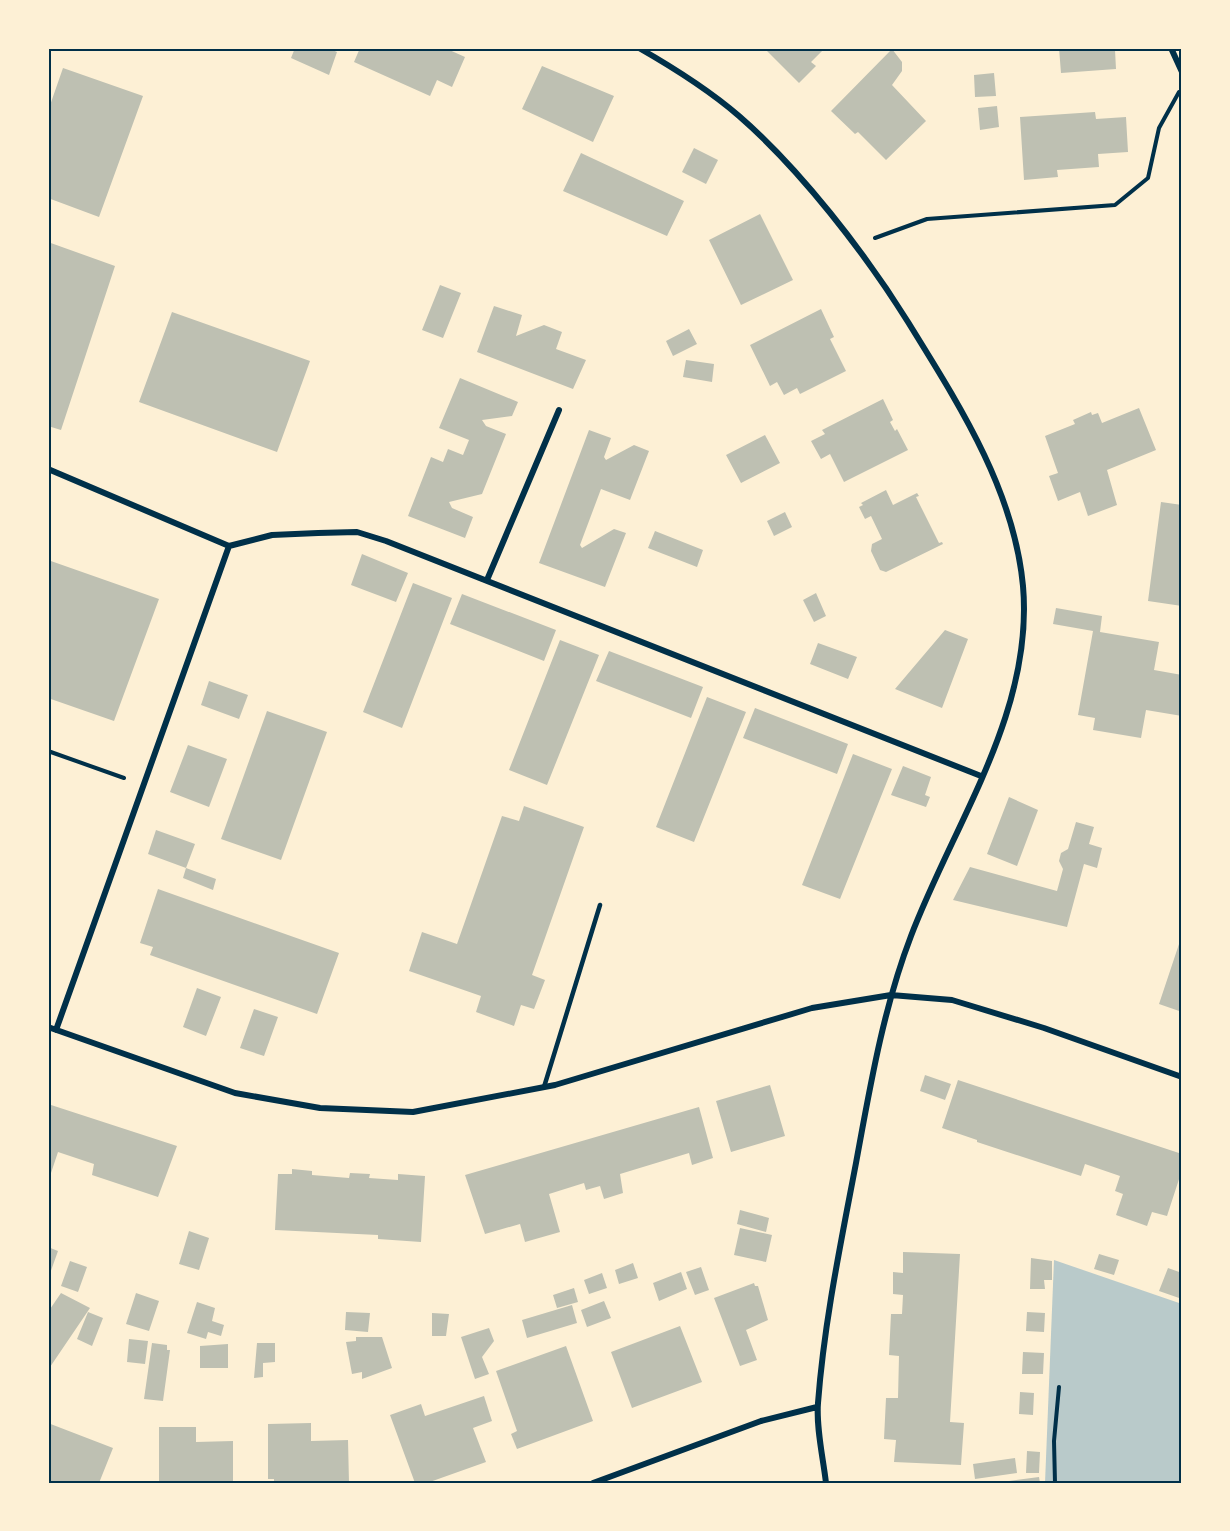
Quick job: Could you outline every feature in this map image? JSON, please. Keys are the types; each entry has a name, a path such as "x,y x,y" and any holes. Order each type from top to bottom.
{"street":[{"path":"639,48 675,69 738,116 782,158 854,245 894,300 940,373 981,447 1016,536 1023,589 1022,651 1011,701 981,776 911,934 891,994 877,1049 837,1262 817,1407 826,1483"},
{"path":"1171,48 1182,72"},
{"path":"487,580 559,410"},
{"path":"48,469 229,546 272,535 357,532 487,580 981,776"},
{"path":"56,1030 74,987 143,785 229,546"},
{"path":"48,1027 235,1093 320,1108 413,1112 544,1087 812,1008 891,994 952,1000 1044,1028 1182,1077"},
{"path":"593,1483 761,1421 817,1407"}],"lane":[{"path":"544,1087 600,905"}],"path":[{"path":"854,245 927,219 1115,205 1148,178 1154,161 1159,128 1182,87"},
{"path":"48,751 143,785"},
{"path":"1054,1483 1054,1441 1059,1387"}],"shaded area":[{"path":"1054,1260 1182,1304 1182,1483 1045,1483"}],"building":[{"path":"295,48 328,48 337,52 329,75 291,58"},
{"path":"360,48 445,48 465,57 452,87 437,80 430,96 354,62"},
{"path":"764,48 825,48 811,62 816,66 799,83"},
{"path":"1059,48 1112,48 1115,50 1116,69 1061,73"},
{"path":"892,49 902,62 902,71 892,85 926,121 886,160 858,132 855,134 831,111"},
{"path":"542,66 614,96 593,142 522,109"},
{"path":"63,68 143,96 99,217 48,198 48,111"},
{"path":"994,73 996,96 975,97 974,75"},
{"path":"997,106 999,127 980,130 978,108"},
{"path":"1095,112 1096,119 1126,117 1128,152 1098,154 1099,167 1057,170 1058,177 1024,180 1020,117"},
{"path":"694,148 718,160 706,184 682,172"},
{"path":"581,153 684,201 667,236 563,191"},
{"path":"760,214 793,280 741,305 709,240"},
{"path":"48,242 115,266 61,430 48,426"},
{"path":"440,285 461,293 443,338 422,330"},
{"path":"494,306 522,315 516,336 544,325 562,332 556,349 586,360 573,389 477,352"},
{"path":"821,309 834,337 830,339 846,371 800,394 797,388 784,395 777,382 770,386 750,345"},
{"path":"172,312 310,361 277,452 139,402"},
{"path":"689,329 697,344 673,356 666,341"},
{"path":"686,360 714,364 712,382 683,377"},
{"path":"460,378 518,402 512,416 482,420 486,426 506,434 482,494 449,502 452,508 473,517 465,538 408,516 431,457 443,462 448,449 463,455 469,440 439,428"},
{"path":"883,399 893,420 890,422 895,431 897,429 908,450 844,482 830,454 821,459 811,441 825,434 822,430"},
{"path":"1139,408 1156,450 1107,470 1117,505 1088,516 1080,492 1058,501 1049,476 1058,473 1045,436 1075,424 1073,420 1091,412 1092,415 1098,413 1102,423"},
{"path":"589,430 611,438 604,457 606,460 634,445 649,451 630,500 601,489 580,545 582,548 614,529 626,533 605,587 539,563"},
{"path":"765,435 780,463 741,483 726,455"},
{"path":"886,490 893,505 917,493 919,496 916,497 939,543 943,544 886,572 880,570 871,551 872,544 882,539 871,516 865,519 859,507 863,505 861,503"},
{"path":"1161,502 1182,505 1182,606 1148,601"},
{"path":"785,512 792,527 774,536 767,521"},
{"path":"655,531 703,550 697,567 648,548"},
{"path":"362,554 408,573 396,602 351,585"},
{"path":"48,560 159,599 114,721 48,698"},
{"path":"413,583 452,598 402,728 363,712"},
{"path":"816,593 826,616 814,622 803,600"},
{"path":"462,594 556,630 544,661 450,624"},
{"path":"1056,608 1102,616 1100,632 1159,642 1154,670 1182,675 1182,716 1146,710 1141,738 1093,730 1095,718 1078,715 1093,631 1053,624"},
{"path":"945,630 968,639 942,708 895,689"},
{"path":"560,640 599,655 547,785 509,770"},
{"path":"818,643 857,657 848,679 810,664"},
{"path":"609,651 703,687 691,718 596,681"},
{"path":"209,681 248,695 239,719 201,705"},
{"path":"707,697 746,712 694,842 656,827"},
{"path":"755,708 848,744 837,774 743,738"},
{"path":"267,711 327,732 281,860 221,839"},
{"path":"188,745 227,759 209,807 170,792"},
{"path":"853,754 892,769 840,899 802,885"},
{"path":"903,766 931,777 925,795 930,797 926,807 891,795"},
{"path":"1009,797 1038,810 1017,866 987,854"},
{"path":"524,806 584,827 532,975 545,980 534,1009 521,1005 514,1026 476,1012 481,996 409,971 422,932 457,944 502,816 519,821"},
{"path":"1076,822 1094,827 1089,844 1102,848 1097,868 1084,864 1067,927 953,900 970,867 1057,891 1063,869 1059,861 1061,853 1068,849"},
{"path":"156,830 195,844 186,868 148,854"},
{"path":"186,868 216,879 213,890 183,878"},
{"path":"158,889 339,953 317,1014 150,955 153,947 140,943"},
{"path":"1182,935 1182,1012 1159,1004"},
{"path":"197,988 221,997 206,1036 183,1027"},
{"path":"254,1009 278,1017 264,1056 240,1048"},
{"path":"925,1075 951,1084 945,1100 920,1091"},
{"path":"958,1080 1182,1154 1182,1170 1167,1216 1152,1212 1147,1226 1116,1215 1123,1194 1115,1191 1120,1176 1085,1164 1081,1176 977,1142 977,1140 942,1128"},
{"path":"770,1085 785,1136 731,1152 716,1101"},
{"path":"48,1104 177,1146 158,1197 92,1175 94,1164 58,1152 51,1173 48,1172"},
{"path":"699,1107 713,1158 692,1165 689,1153 620,1174 623,1193 604,1199 600,1186 586,1190 584,1183 549,1194 560,1232 525,1242 520,1224 485,1234 465,1175"},
{"path":"292,1169 312,1171 312,1175 349,1178 350,1173 370,1174 369,1178 398,1180 398,1174 425,1176 421,1242 378,1239 378,1235 275,1230 278,1174 292,1174"},
{"path":"740,1210 769,1218 766,1232 737,1224"},
{"path":"740,1228 772,1235 766,1262 734,1255"},
{"path":"189,1231 209,1238 199,1270 179,1264"},
{"path":"48,1247 58,1251 48,1279"},
{"path":"903,1252 960,1254 950,1422 964,1423 961,1465 894,1462 896,1440 884,1439 886,1398 898,1398 899,1356 889,1355 891,1314 902,1314 903,1295 893,1294 893,1272 903,1273"},
{"path":"1099,1254 1119,1260 1114,1275 1094,1269"},
{"path":"1031,1258 1052,1261 1052,1280 1044,1280 1045,1289 1030,1289"},
{"path":"70,1261 87,1267 78,1292 61,1286"},
{"path":"633,1263 638,1278 619,1284 615,1270"},
{"path":"701,1267 709,1290 695,1295 686,1272"},
{"path":"1168,1268 1182,1273 1182,1299 1159,1291"},
{"path":"681,1272 687,1289 659,1301 653,1283"},
{"path":"602,1273 607,1288 589,1294 584,1280"},
{"path":"754,1283 758,1286 768,1320 746,1330 757,1360 740,1366 714,1298"},
{"path":"574,1288 578,1302 557,1308 553,1295"},
{"path":"61,1293 90,1308 48,1370 48,1312"},
{"path":"136,1293 159,1301 149,1331 126,1324"},
{"path":"604,1301 611,1318 587,1327 581,1310"},
{"path":"197,1302 215,1308 212,1321 224,1325 221,1336 208,1332 206,1339 187,1333"},
{"path":"572,1305 577,1323 527,1338 522,1320"},
{"path":"88,1312 103,1318 92,1346 77,1339"},
{"path":"346,1312 370,1313 368,1332 345,1330"},
{"path":"1027,1312 1045,1313 1044,1332 1026,1331"},
{"path":"432,1313 449,1314 446,1336 432,1336"},
{"path":"680,1326 702,1382 632,1408 611,1352"},
{"path":"489,1328 494,1341 482,1357 489,1374 475,1379 461,1337"},
{"path":"356,1337 382,1337 392,1368 362,1379 362,1372 352,1374 346,1342 356,1341"},
{"path":"129,1339 148,1341 145,1364 127,1362"},
{"path":"152,1343 167,1345 167,1350 170,1350 163,1401 144,1399"},
{"path":"257,1343 275,1343 275,1362 263,1363 263,1377 254,1378"},
{"path":"228,1344 228,1368 200,1368 200,1346"},
{"path":"566,1346 593,1421 517,1449 511,1434 517,1431 496,1371"},
{"path":"1023,1352 1044,1353 1043,1374 1022,1374"},
{"path":"1020,1392 1034,1393 1033,1415 1019,1414"},
{"path":"484,1396 492,1421 473,1428 486,1462 427,1483 415,1483 390,1415 421,1404 425,1416"},
{"path":"48,1423 113,1448 99,1483 48,1483"},
{"path":"311,1423 311,1441 348,1440 349,1483 274,1483 274,1479 268,1479 268,1424"},
{"path":"159,1427 196,1427 196,1442 233,1441 233,1483 159,1483"},
{"path":"1027,1451 1040,1452 1039,1473 1026,1473"},
{"path":"1015,1458 1017,1473 975,1479 973,1464"},
{"path":"1039,1477 1040,1483 1002,1482"}]}
